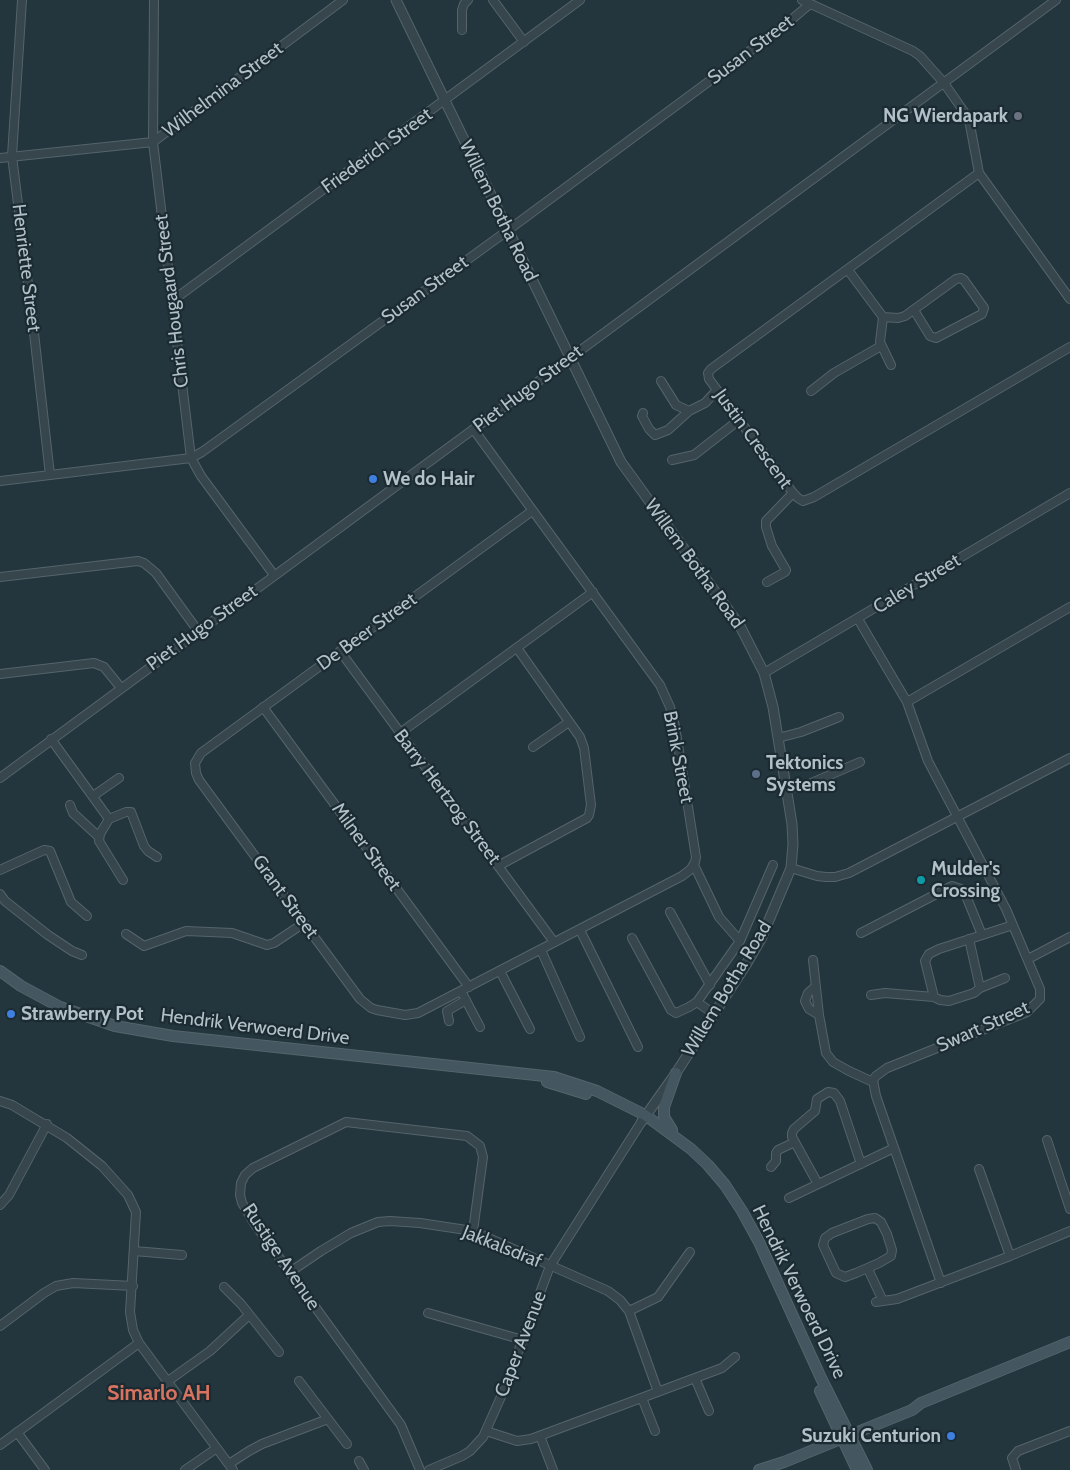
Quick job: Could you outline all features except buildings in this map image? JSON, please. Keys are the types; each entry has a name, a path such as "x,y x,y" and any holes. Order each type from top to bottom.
{"main road":[{"name":"Hendrik Verwoerd Drive","path":"0,970 22,986 60,1007 115,1026 172,1036 519,1075 533,1074 567,1080 597,1091 644,1118 677,1138 708,1165 742,1211 759,1242 844,1434 857,1470"},
{"path":"676,1073 666,1099 664,1113 666,1122 677,1138"},
{"name":"Hendrik Verwoerd Drive","path":"644,1118 686,1153 720,1190 737,1216 770,1277 844,1434 867,1470"},
{"path":"761,1469 784,1462 909,1405 921,1403 1070,1342"}],"street":[{"name":"Henriette Street","path":"22,0 12,156 50,475"},
{"name":"Chris Hougaard Street","path":"154,0 153,142 191,458 198,472 274,575"},
{"name":"Wilhelmina Street","path":"0,158 153,142 343,0"},
{"name":"Willem Botha Road","path":"396,0 622,464 729,610 748,640 764,673 773,707 793,838 791,868 760,939 676,1073 644,1118"},
{"name":"Willem Botha Road","path":"405,0 407,21"},
{"path":"462,30 462,10 468,0"},
{"path":"493,0 524,42"},
{"name":"Friederich Street","path":"172,301 580,0"},
{"path":"802,0 916,53 944,83 969,120 979,173 1070,299"},
{"name":"Piet Hugo Street","path":"0,778 1056,0"},
{"name":"Susan Street","path":"0,481 191,458 210,447 507,231 785,25 810,4"},
{"name":"Justin Crescent","path":"979,173 710,371 708,373 709,379 793,493 798,498 804,500 814,497 1070,347"},
{"path":"848,270 883,317 880,338 881,346 891,365"},
{"path":"883,317 898,318 905,316 956,279 961,278 984,308 982,314 936,338 930,336 914,310"},
{"path":"810,391 827,378 881,346"},
{"path":"661,381 676,405 689,411"},
{"path":"643,414 642,416 649,429 655,435 668,430 689,411 704,403 717,390"},
{"path":"672,460 694,455 739,420"},
{"name":"Brink Street","path":"474,430 654,675 670,707 676,726 696,857 694,865"},
{"path":"767,582 786,570 772,546 766,528 766,521 793,493"},
{"name":"Caley Street","path":"764,673 1070,493"},
{"name":"De Beer Street","path":"201,753 532,511"},
{"path":"0,577 138,561 144,563 156,574 198,631"},
{"path":"400,734 593,592"},
{"path":"907,702 1070,607"},
{"name":"Swart Street","path":"858,619 907,702 928,761 1013,924 1040,989 1041,996 1037,1004 1030,1010 887,1068 876,1076 873,1082"},
{"path":"498,866 587,818 591,802 584,748 580,737 517,648"},
{"name":"Barry Hertzog Street","path":"340,651 554,942"},
{"path":"0,674 94,663 104,667 121,688"},
{"name":"Milner Street","path":"263,708 469,987"},
{"path":"778,738 801,732 839,717"},
{"path":"533,747 569,722"},
{"path":"51,739 109,819"},
{"name":"Grant Street","path":"201,753 194,768 199,780 365,1004 378,1010 404,1015 418,1013 461,991"},
{"path":"791,868 817,876 842,875 896,849 1070,758"},
{"path":"786,789 809,784 860,762"},
{"path":"93,796 119,778"},
{"path":"70,805 73,813 99,837"},
{"path":"123,880 100,845 99,837 109,819 126,812 131,812 144,846 157,857"},
{"path":"0,870 44,850 50,851 72,902 87,916"},
{"path":"480,1027 461,991 682,876 694,865 720,917 740,941"},
{"path":"632,938 671,1010 676,1013 682,1011 697,1002 740,941 773,866"},
{"path":"861,933 952,886 961,889 966,896 982,935"},
{"path":"0,894 5,901 48,935 72,951 82,955"},
{"path":"670,912 710,984"},
{"path":"126,934 144,946 186,931 232,933 268,945 304,923"},
{"path":"934,997 925,961 926,957 939,949 1013,924"},
{"path":"580,930 638,1047"},
{"path":"1028,959 1070,937"},
{"path":"970,939 980,988"},
{"path":"541,950 580,1037"},
{"path":"813,960 819,1014 826,1053 849,1071 873,1082 941,1283"},
{"path":"500,971 530,1030"},
{"path":"871,995 885,993 934,997 949,1001 974,993 980,988 1005,978"},
{"path":"816,986 807,995 805,1001 809,1009 819,1014"},
{"path":"449,1021 447,1011 466,1000"},
{"path":"697,1002 714,1014"},
{"path":"818,1184 792,1133 794,1129 815,1111 816,1099 828,1092 834,1093 840,1101 861,1164"},
{"path":"0,1101 12,1105 47,1124 67,1138 102,1166 128,1194 136,1212 130,1319 133,1330 139,1343 231,1467 249,1451 262,1444 328,1419"},
{"name":"Caper Avenue","path":"429,1470 462,1456 477,1444 486,1431 523,1340 550,1266 644,1118"},
{"name":"Rustige Avenue","path":"420,1470 401,1425 290,1272 265,1241 247,1212 240,1195 241,1182 245,1175 258,1165 346,1122 459,1134 473,1139 480,1146 483,1157 472,1231"},
{"path":"0,1205 9,1195 47,1124"},
{"path":"1047,1140 1070,1209"},
{"path":"771,1168 776,1161 778,1150 795,1142"},
{"path":"789,1198 894,1148"},
{"path":"980,1169 1010,1256"},
{"path":"878,1218 887,1234 892,1253 887,1260 868,1269 845,1277 836,1273 822,1245 825,1238 832,1233 868,1219 878,1218"},
{"name":"Jakkalsdraf","path":"290,1272 321,1250 378,1222 420,1223 472,1231 608,1291 620,1300 629,1311 658,1392"},
{"path":"868,1269 880,1301 897,1299 1070,1231"},
{"path":"134,1251 182,1255"},
{"path":"629,1311 651,1302 661,1294 690,1252"},
{"path":"0,1326 56,1286 73,1283 132,1286"},
{"path":"224,1287 242,1304 249,1316 279,1352"},
{"path":"428,1313 523,1340"},
{"path":"168,1381 210,1351 249,1316"},
{"path":"0,1445 139,1343"},
{"path":"486,1431 517,1441 524,1441 722,1368 735,1357"},
{"path":"696,1378 710,1410"},
{"path":"299,1381 347,1444"},
{"path":"642,1398 655,1431"},
{"path":"1016,1470 1012,1461 1018,1451 1070,1431"},
{"path":"17,1432 45,1470"},
{"path":"540,1436 553,1470"},
{"path":"185,1470 217,1448"},
{"path":"359,1461 364,1470"}],"place":[{"name":"NG Wierdapark","path":"1018,116"},
{"name":"We do Hair","path":"373,479"},
{"name":"Tektonics Systems","path":"756,774"},
{"name":"Mulder's Crossing","path":"921,880"},
{"name":"Strawberry Pot","path":"11,1014"},
{"name":"Suzuki Centurion","path":"951,1436"}],"district":[{"name":"Simarlo AH","path":"159,1394"}]}
